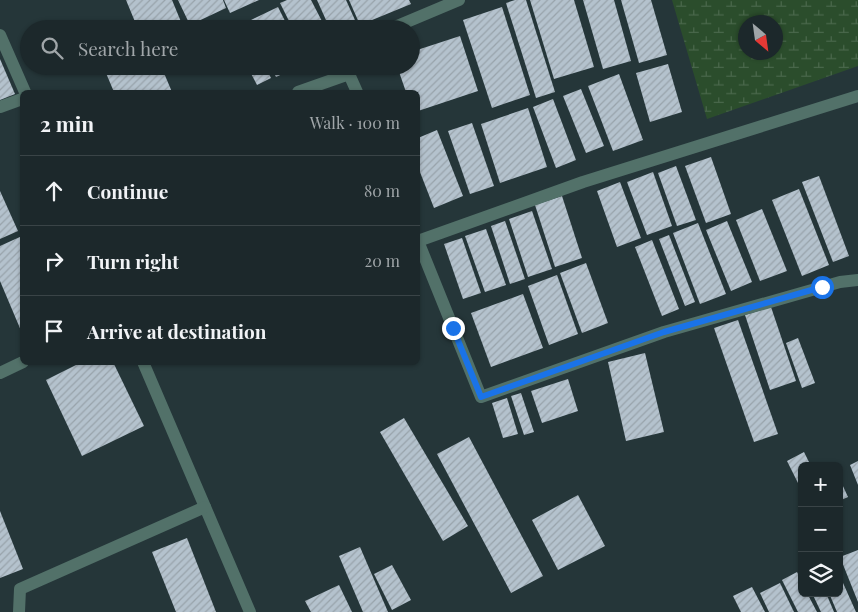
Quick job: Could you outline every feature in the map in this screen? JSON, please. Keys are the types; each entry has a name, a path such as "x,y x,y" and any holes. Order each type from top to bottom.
{"street":[{"path":"411,20 459,0"},
{"path":"0,35 23,90"},
{"path":"303,90 337,75"},
{"path":"351,75 355,90"},
{"path":"420,240 583,182 858,96"},
{"path":"0,108 20,100"},
{"path":"420,246 481,397 664,332 840,282 858,280"},
{"path":"0,373 20,364"},
{"path":"144,365 250,612"},
{"path":"18,612 20,589 205,507"}],"green space":[{"path":"672,0 858,0 858,66 707,119"}],"building":[{"path":"126,0 172,0 180,20 134,20"},
{"path":"178,0 223,0 226,8 201,20 188,20"},
{"path":"224,0 259,0 230,13"},
{"path":"287,0 311,0 321,20 288,20 280,3"},
{"path":"317,0 346,0 355,20 326,20"},
{"path":"349,0 409,0 411,4 372,20 358,20"},
{"path":"515,0 526,0 555,92 536,98 506,3"},
{"path":"530,0 574,0 594,67 554,79"},
{"path":"583,0 614,0 631,61 603,69"},
{"path":"621,0 651,0 667,55 639,63"},
{"path":"278,7 284,20 251,20"},
{"path":"502,7 530,95 492,108 463,20"},
{"path":"460,36 478,91 420,110 420,90 405,90 400,75 420,75 420,49"},
{"path":"0,59 15,94 0,100"},
{"path":"668,64 682,112 650,122 636,73"},
{"path":"619,74 643,140 613,151 588,86"},
{"path":"107,75 165,75 171,90 113,90"},
{"path":"252,75 270,75 271,78 257,85"},
{"path":"581,89 604,146 586,153 563,96"},
{"path":"553,99 576,160 556,168 533,107"},
{"path":"528,108 547,167 500,183 481,124"},
{"path":"472,123 494,186 470,194 448,131"},
{"path":"437,130 463,196 434,208 420,172 420,137"},
{"path":"711,157 731,214 706,223 685,166"},
{"path":"676,166 696,220 677,226 658,173"},
{"path":"653,172 672,226 647,235 627,182"},
{"path":"819,176 849,256 833,262 802,182"},
{"path":"620,182 641,238 617,247 597,191"},
{"path":"799,189 829,265 802,276 772,200"},
{"path":"0,191 18,231 0,239"},
{"path":"562,196 582,258 555,267 535,205"},
{"path":"762,209 787,271 760,281 736,220"},
{"path":"532,211 552,269 528,277 509,219"},
{"path":"505,221 525,279 510,284 491,226"},
{"path":"727,221 752,282 731,291 706,230"},
{"path":"698,223 726,294 700,304 673,233"},
{"path":"486,229 506,285 485,292 465,236"},
{"path":"669,235 695,302 685,306 659,239"},
{"path":"20,237 20,328 0,281 0,246"},
{"path":"462,238 481,293 463,299 444,244"},
{"path":"652,240 679,309 662,316 635,247"},
{"path":"586,263 608,323 582,333 560,273"},
{"path":"557,275 578,334 549,345 528,286"},
{"path":"523,294 543,348 491,367 471,313"},
{"path":"771,307 796,381 770,390 745,315"},
{"path":"738,320 778,434 754,442 714,328"},
{"path":"798,338 815,383 802,388 786,343"},
{"path":"645,353 664,432 626,441 608,362"},
{"path":"76,365 114,365 144,426 82,456 46,380"},
{"path":"568,379 578,411 542,423 531,391"},
{"path":"521,393 534,432 524,435 511,396"},
{"path":"507,398 518,434 503,438 492,403"},
{"path":"404,418 468,526 443,541 380,432"},
{"path":"469,437 543,576 511,593 437,454"},
{"path":"804,452 809,462 798,462 798,483 787,461"},
{"path":"858,461 858,485 850,465"},
{"path":"843,486 848,497 843,499"},
{"path":"578,495 605,546 558,570 532,520"},
{"path":"0,511 23,569 0,578"},
{"path":"187,538 216,612 176,612 152,552"},
{"path":"360,547 388,612 363,612 339,556"},
{"path":"858,550 858,602 843,564 843,556"},
{"path":"392,565 411,600 392,610 374,574"},
{"path":"797,572 798,597 809,597 817,612 798,612 782,580"},
{"path":"780,583 794,612 769,612 760,593"},
{"path":"843,583 856,612 837,612 831,597 843,597"},
{"path":"339,585 352,612 311,612 305,601"},
{"path":"752,587 765,612 741,612 733,596"},
{"path":"814,597 828,597 834,612 821,612"}],"route":[{"path":"453,328 481,397 664,332 822,287"}]}
